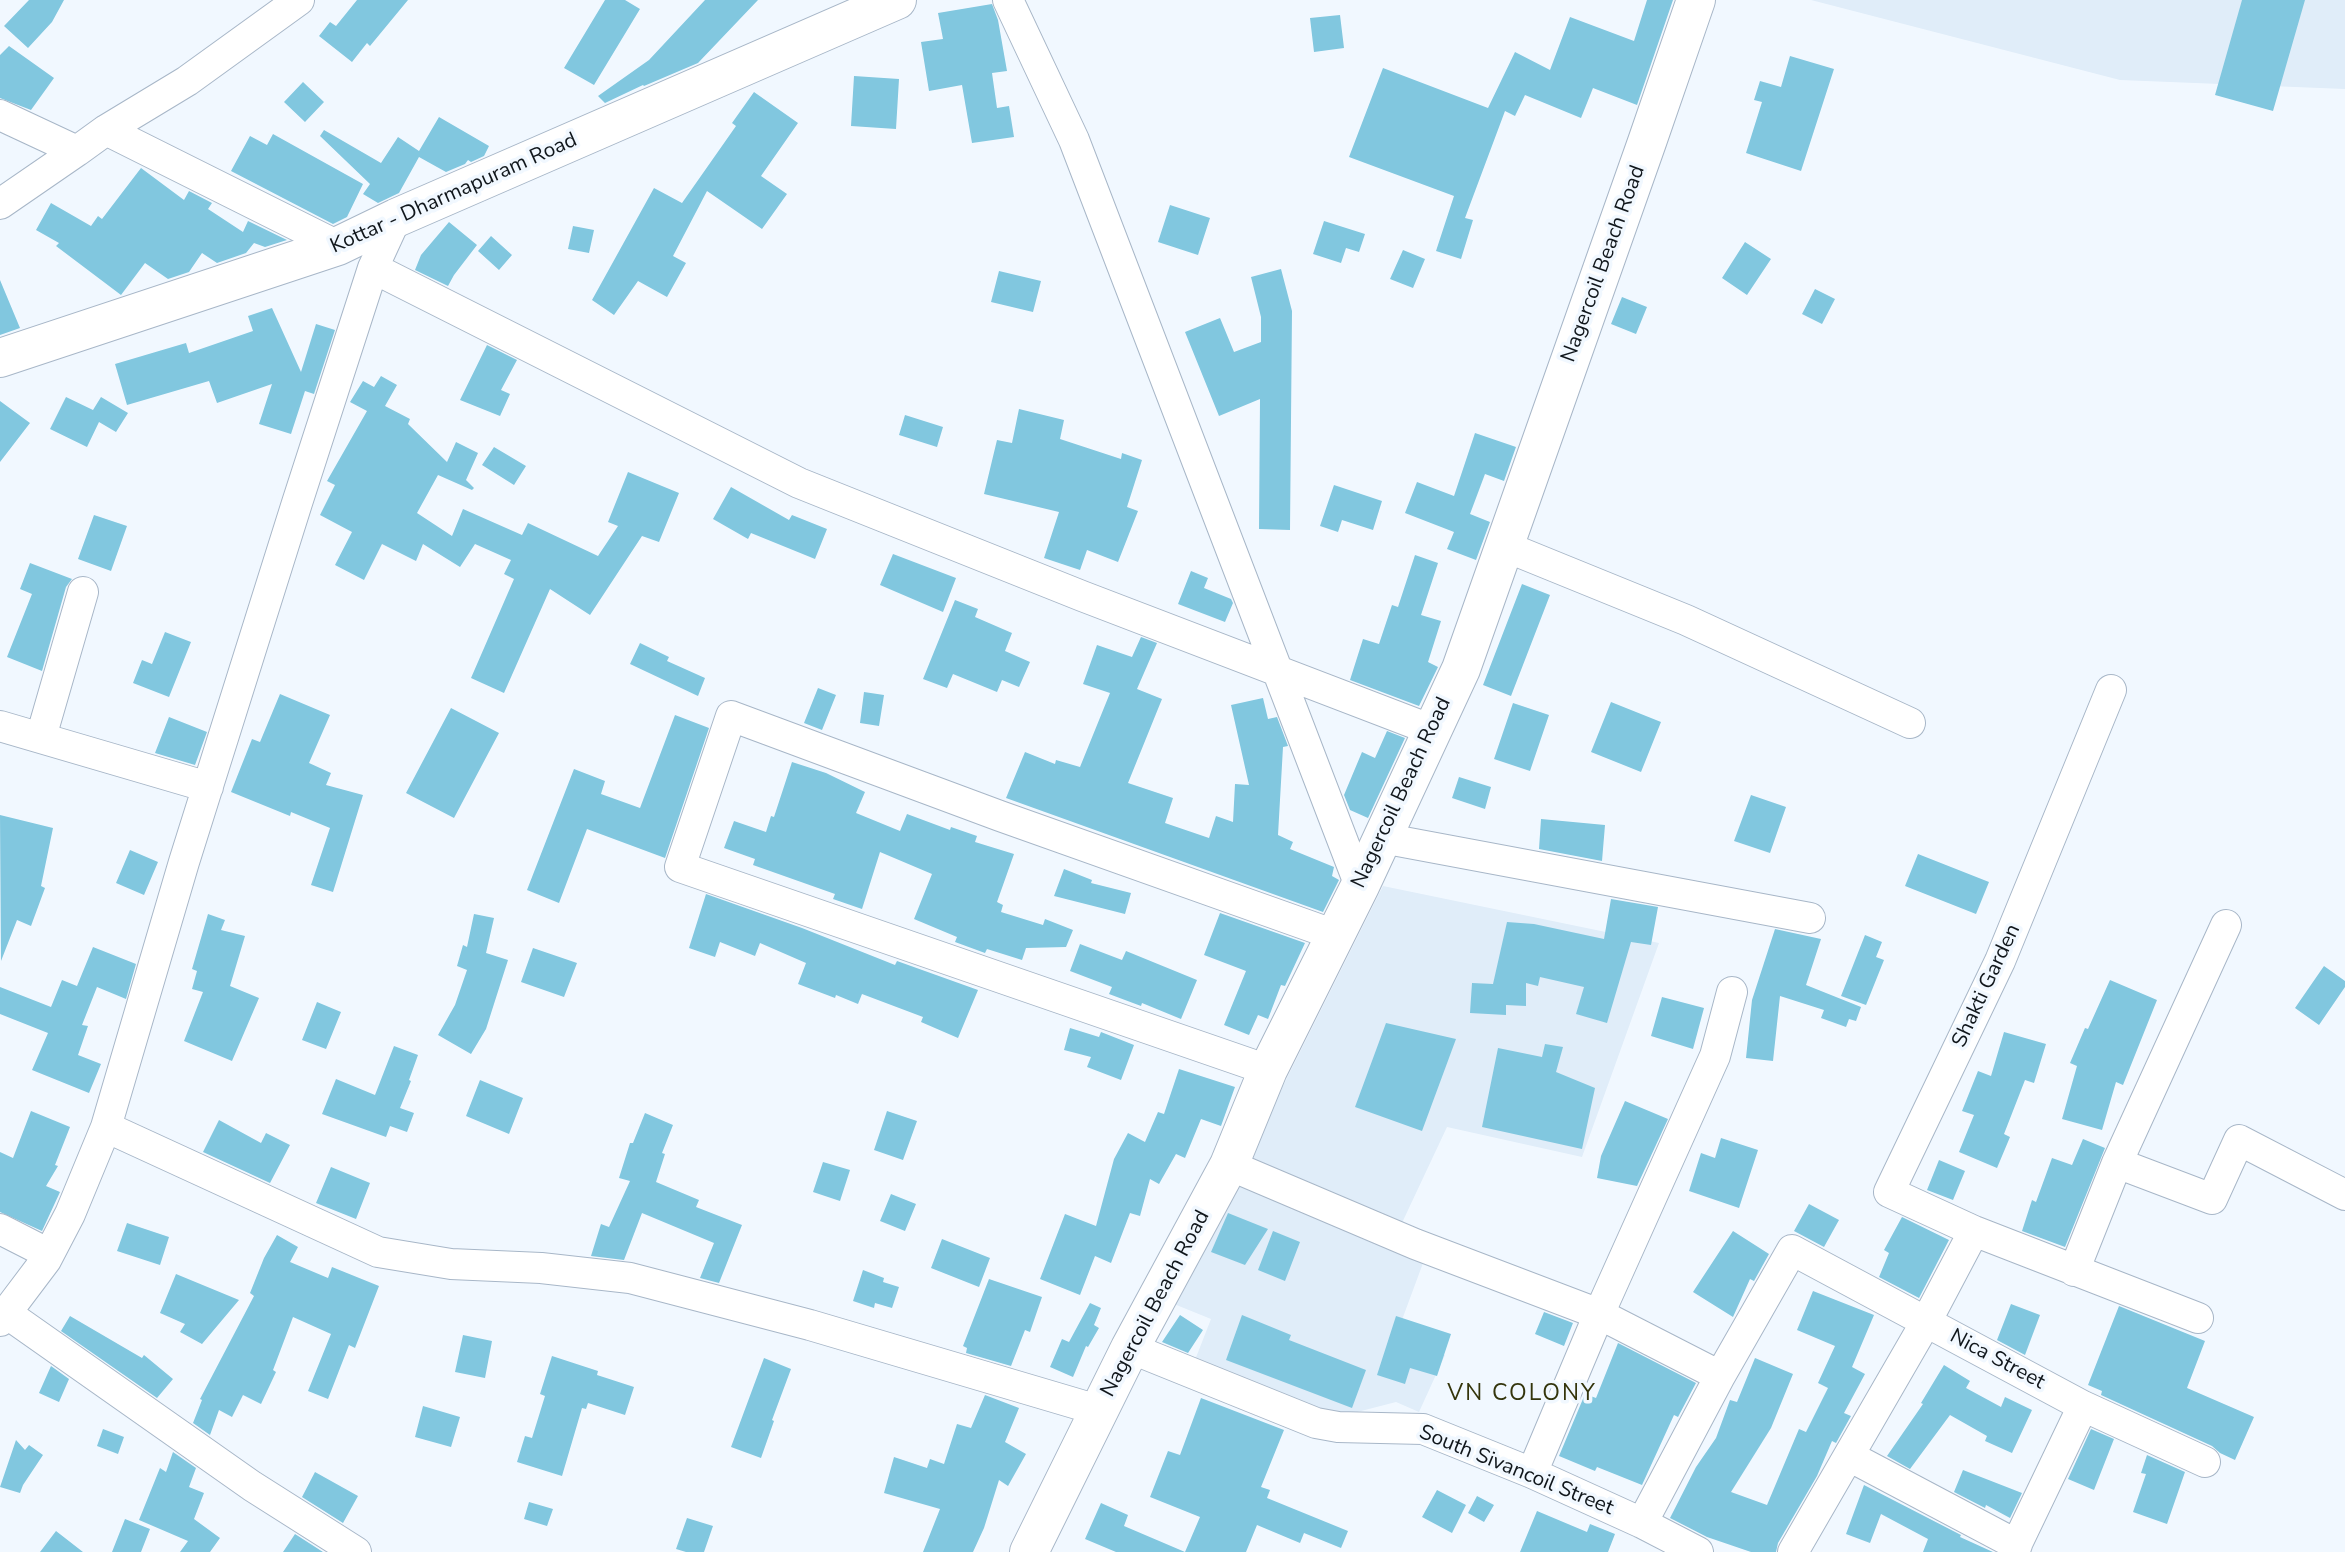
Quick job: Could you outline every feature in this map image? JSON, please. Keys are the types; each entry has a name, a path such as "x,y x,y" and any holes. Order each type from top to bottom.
{"main road":[{"name":"Kottar - Dharmapuram Road","path":"0,358 338,246 396,218 897,0"},
{"name":"Nagercoil Beach Road","path":"1029,1552 1130,1348 1229,1166 1268,1070 1360,886 1461,669 1696,0"}],"street":[{"path":"0,204 106,130 187,81 299,0"},
{"path":"1008,0 1074,140 1360,886"},
{"path":"0,115 77,151"},
{"path":"106,130 338,246"},
{"path":"356,1552 252,1486 3,1317 49,1254 70,1214 106,1127 208,787 373,268 396,218"},
{"path":"373,268 799,483 1280,673 1432,730"},
{"path":"1504,546 1686,620 1910,723"},
{"path":"41,737 83,592"},
{"name":"Shakti Garden","path":"1974,1231 1889,1192 2000,961 2111,690"},
{"path":"1268,1070 680,867 731,716 1000,816 1335,935"},
{"path":"0,726 208,787"},
{"path":"1382,838 1810,918"},
{"path":"2074,1271 2117,1164 2226,925"},
{"path":"1532,1473 1599,1314 1715,1056 1732,992"},
{"path":"106,1127 378,1252 451,1264 541,1268 630,1278 810,1325 1101,1411"},
{"path":"2117,1164 2212,1199 2239,1140 2345,1195"},
{"path":"1229,1166 1415,1244 1599,1314 1720,1376 1642,1523"},
{"path":"0,1230 49,1254"},
{"path":"1793,1552 1926,1321 1974,1231 2198,1318"},
{"name":"Nica Street","path":"1720,1376 1792,1250 2083,1406 2205,1462"},
{"name":"South Sivancoil Street","path":"1130,1348 1316,1423 1338,1427 1404,1426 1423,1429 1532,1473 1642,1523 1698,1552"},
{"path":"1849,1456 2015,1548 2083,1406"}],"shaded area":[{"path":"1811,0 2345,0 2345,89 2120,80"},
{"path":"1383,886 1659,943 1582,1157 1447,1127 1393,1242 1426,1255 1396,1336 1445,1355 1419,1412 1396,1402 1334,1418 1195,1360 1211,1319 1174,1304"}],"building":[{"path":"29,0 64,0 52,22 28,48 4,26"},
{"path":"357,0 408,0 370,46 367,43 352,62 319,36 330,22 336,26"},
{"path":"605,0 625,0 640,9 594,85 564,68"},
{"path":"705,0 758,0 698,63 605,103 598,96 649,60"},
{"path":"1647,0 1673,0 1637,105 1593,88 1581,118 1525,95 1515,116 1505,111 1465,218 1473,220 1461,259 1436,251 1454,196 1349,157 1383,68 1488,108 1515,52 1550,70 1570,17 1634,41"},
{"path":"2242,0 2305,0 2273,111 2215,95"},
{"path":"992,4 998,20 1007,71 992,73 997,108 1009,106 1014,137 972,143 962,85 929,91 921,42 943,39 938,13"},
{"path":"1340,15 1344,48 1314,52 1310,18"},
{"path":"9,46 54,78 31,110 0,98 0,55"},
{"path":"1790,56 1834,69 1801,171 1746,153 1762,102 1754,100 1760,81 1781,87"},
{"path":"854,76 899,79 896,129 851,126"},
{"path":"303,82 324,102 305,122 284,102"},
{"path":"754,92 798,123 761,176 787,194 762,229 707,191 673,256 686,263 667,297 638,281 614,315 592,300 654,188 682,203 736,126 732,123"},
{"path":"439,117 489,146 484,156 471,162 468,160 446,172 419,157 399,193 378,203 363,194 370,184 320,136 324,130 381,163 398,137 419,151"},
{"path":"273,134 363,184 347,217 333,224 231,171 250,136 267,145"},
{"path":"141,168 184,200 189,191 212,203 208,209 243,232 248,221 287,240 265,247 254,243 246,253 217,263 202,253 189,272 168,279 145,263 121,295 56,246 59,243 36,230 51,203 91,226 98,216 102,219"},
{"path":"1170,205 1210,218 1198,255 1158,242"},
{"path":"1324,221 1365,234 1359,252 1346,248 1341,263 1313,254"},
{"path":"449,222 477,245 448,286 415,270 421,255"},
{"path":"573,226 594,230 589,253 568,249"},
{"path":"491,236 512,255 499,270 478,251"},
{"path":"1745,242 1771,259 1747,295 1722,278"},
{"path":"1403,250 1425,259 1413,288 1390,279"},
{"path":"1281,269 1292,311 1290,530 1259,529 1260,399 1219,416 1185,332 1220,318 1234,352 1261,342 1261,317 1251,277"},
{"path":"999,271 1041,281 1033,312 991,302"},
{"path":"0,280 20,328 0,335"},
{"path":"1815,289 1835,299 1822,324 1802,314"},
{"path":"1622,297 1647,307 1636,334 1611,324"},
{"path":"272,308 301,372 316,324 335,330 314,394 305,391 291,434 259,424 272,384 217,403 209,381 127,405 115,364 186,343 189,353 253,331 248,316"},
{"path":"487,345 517,360 501,390 510,394 500,416 460,400"},
{"path":"381,376 397,385 385,406 410,419 408,424 447,462 456,442 478,453 466,480 474,488 472,490 438,475 417,513 452,536 463,509 522,535 528,523 598,556 618,526 608,522 628,472 679,493 659,542 642,536 590,615 550,589 504,693 471,678 514,579 504,574 511,560 475,544 460,567 423,544 416,561 382,544 364,580 335,565 352,532 320,515 335,485 327,481 367,411 350,402 363,381 374,387"},
{"path":"66,397 93,410 101,397 128,413 116,432 99,422 87,447 50,429"},
{"path":"0,401 30,423 0,462"},
{"path":"1019,409 1064,420 1060,439 1121,459 1122,453 1142,460 1127,507 1138,511 1118,562 1087,550 1080,570 1044,558 1059,512 984,494 997,440 1012,443"},
{"path":"905,415 943,427 937,447 899,435"},
{"path":"1475,433 1516,447 1504,481 1485,474 1470,514 1490,522 1476,560 1447,549 1454,532 1405,513 1417,482 1454,496"},
{"path":"494,447 526,466 514,485 482,465"},
{"path":"1334,485 1382,501 1373,530 1342,520 1338,532 1320,526"},
{"path":"731,487 789,520 792,515 827,529 815,559 751,533 748,539 713,519"},
{"path":"94,515 127,526 111,571 78,559"},
{"path":"893,554 956,578 943,612 880,585"},
{"path":"1415,555 1438,563 1421,615 1441,621 1428,662 1438,667 1419,706 1350,680 1363,639 1379,644 1392,605 1398,607"},
{"path":"30,563 72,579 66,587 42,671 7,657 32,594 20,589"},
{"path":"1191,571 1208,578 1204,588 1231,599 1233,603 1225,622 1178,604"},
{"path":"1522,584 1550,595 1511,696 1483,685"},
{"path":"955,600 978,609 975,617 1012,633 1005,651 1030,662 1019,687 1002,680 997,692 953,674 947,688 923,679"},
{"path":"165,632 191,642 169,697 133,683 142,660 152,664"},
{"path":"1141,637 1157,643 1137,689 1162,699 1128,783 1173,798 1165,823 1209,838 1216,816 1233,822 1235,784 1249,785 1231,705 1263,698 1268,719 1277,717 1288,746 1283,747 1278,835 1293,842 1290,849 1334,867 1332,876 1339,880 1323,912 1006,798 1025,752 1055,764 1056,760 1080,767 1110,693 1083,684 1097,645 1132,657"},
{"path":"640,643 669,657 667,661 705,678 698,696 630,664"},
{"path":"818,688 836,695 822,730 804,723"},
{"path":"864,692 884,695 879,726 860,723"},
{"path":"280,694 330,715 309,763 331,773 326,785 363,795 333,892 311,885 330,828 291,812 290,816 231,792 252,739 260,742"},
{"path":"1611,702 1661,722 1641,772 1591,752"},
{"path":"1513,703 1549,715 1530,771 1494,759"},
{"path":"451,708 499,733 454,818 406,793"},
{"path":"675,715 709,728 665,858 587,829 559,903 527,890 574,769 605,781 601,794 640,808"},
{"path":"169,717 207,732 195,765 155,753"},
{"path":"1387,731 1405,738 1368,818 1350,810 1344,795 1362,752 1375,758"},
{"path":"792,762 826,773 865,792 856,813 900,831 907,814 950,830 951,827 977,836 975,842 1014,854 997,902 1003,905 1001,912 1043,925 1045,919 1073,930 1066,947 1026,948 1022,960 987,949 985,953 955,942 957,937 914,919 932,874 880,852 862,909 833,899 835,894 753,865 755,859 724,848 734,821 766,832 771,816 774,817"},
{"path":"1459,777 1491,787 1485,809 1452,798"},
{"path":"1751,795 1786,807 1770,853 1734,841"},
{"path":"0,815 53,828 41,886 45,888 31,926 17,920 1,961"},
{"path":"1541,819 1605,825 1602,861 1539,849"},
{"path":"130,850 158,862 144,895 116,883"},
{"path":"1918,854 1989,882 1976,914 1905,886"},
{"path":"1064,869 1092,880 1091,883 1131,893 1125,914 1054,896"},
{"path":"706,894 895,965 897,961 978,990 958,1038 921,1022 923,1017 862,994 858,1004 798,984 806,963 760,943 755,956 720,942 715,957 689,948"},
{"path":"1611,899 1658,907 1651,945 1631,942 1607,1023 1576,1014 1584,987 1540,977 1538,986 1526,983 1526,1006 1506,1005 1506,1015 1470,1013 1472,983 1493,984 1507,922 1534,924 1604,939"},
{"path":"1220,913 1305,943 1285,986 1281,985 1268,1019 1258,1015 1249,1035 1224,1025 1246,971 1204,955"},
{"path":"208,914 225,920 221,930 245,936 230,986 259,998 232,1061 184,1041 203,992 192,989 197,971 192,969"},
{"path":"474,914 494,918 486,953 508,960 486,1029 471,1054 438,1035 455,1005 467,970 457,966 463,945 467,947"},
{"path":"1775,929 1821,939 1806,985 1861,1007 1856,1021 1849,1019 1846,1027 1821,1018 1824,1010 1780,996 1773,1061 1746,1058 1752,1000"},
{"path":"1865,935 1882,942 1876,957 1884,960 1866,1005 1841,996"},
{"path":"1080,944 1122,960 1126,951 1197,980 1181,1019 1142,1003 1141,1006 1109,994 1112,987 1070,971"},
{"path":"93,947 136,964 126,999 97,987 82,1025 88,1026 78,1055 101,1064 89,1093 32,1070 48,1033 0,1014 0,987 51,1007 62,980 77,986"},
{"path":"533,948 577,963 564,997 521,982"},
{"path":"2324,966 2345,981 2345,987 2319,1025 2295,1008"},
{"path":"2110,980 2157,1000 2123,1085 2116,1082 2102,1130 2062,1119 2077,1066 2070,1063"},
{"path":"1662,997 1704,1008 1693,1049 1651,1036"},
{"path":"317,1002 341,1012 326,1049 302,1040"},
{"path":"1386,1023 1456,1039 1422,1131 1355,1107"},
{"path":"1070,1028 1099,1037 1101,1032 1134,1045 1121,1080 1087,1067 1091,1057 1064,1050"},
{"path":"2004,1032 2046,1044 2034,1083 2025,1080 2004,1134 2010,1137 1997,1168 1959,1152 1974,1115 1962,1111 1978,1071 1991,1076"},
{"path":"1545,1044 1563,1047 1556,1072 1595,1088 1582,1149 1482,1127 1498,1048 1542,1057"},
{"path":"394,1046 418,1055 400,1108 414,1113 407,1132 390,1126 386,1137 322,1114 336,1079 375,1095"},
{"path":"1179,1069 1235,1087 1221,1126 1201,1119 1185,1158 1176,1154 1159,1184 1150,1179 1140,1216 1130,1213 1111,1263 1095,1256 1080,1295 1040,1279 1065,1214 1096,1226 1114,1159 1128,1133 1145,1142 1158,1112 1164,1114"},
{"path":"480,1080 523,1098 509,1134 466,1116"},
{"path":"1625,1101 1668,1119 1637,1186 1597,1178 1601,1156"},
{"path":"31,1111 70,1127 55,1165 58,1166 46,1186 60,1192 42,1231 0,1212 0,1152 13,1158"},
{"path":"887,1111 917,1121 903,1160 874,1150"},
{"path":"645,1113 673,1125 662,1153 665,1154 656,1182 699,1200 696,1207 742,1225 719,1283 700,1278 714,1243 642,1213 624,1260 591,1256 601,1224 609,1227 630,1181 619,1178 630,1143 633,1143"},
{"path":"219,1120 261,1143 266,1133 290,1145 270,1183 203,1152"},
{"path":"1721,1138 1758,1150 1739,1208 1689,1191 1701,1153 1715,1158"},
{"path":"2083,1139 2105,1148 2065,1247 2022,1231 2032,1200 2036,1202 2052,1158 2072,1165"},
{"path":"1939,1160 1965,1171 1953,1200 1927,1190"},
{"path":"823,1162 850,1170 840,1201 813,1192"},
{"path":"331,1167 370,1183 356,1219 316,1203"},
{"path":"891,1194 916,1204 905,1231 880,1221"},
{"path":"1809,1204 1839,1220 1824,1247 1794,1231"},
{"path":"1228,1213 1268,1229 1245,1265 1211,1252"},
{"path":"1902,1217 1949,1240 1919,1298 1879,1277 1889,1253 1884,1250"},
{"path":"127,1223 169,1237 160,1265 117,1251"},
{"path":"1273,1231 1300,1242 1285,1281 1258,1270"},
{"path":"1733,1231 1769,1254 1754,1281 1750,1279 1733,1317 1693,1292"},
{"path":"277,1235 298,1247 290,1262 328,1278 332,1267 379,1286 355,1348 349,1345 328,1399 308,1391 331,1334 293,1317 273,1370 276,1372 261,1404 243,1395 232,1417 219,1410 210,1435 193,1423 202,1400 200,1399 254,1296 250,1293"},
{"path":"942,1239 990,1258 979,1287 931,1268"},
{"path":"863,1270 884,1278 883,1282 899,1287 892,1308 875,1303 874,1308 853,1301"},
{"path":"176,1274 239,1300 202,1344 180,1332 185,1324 160,1313"},
{"path":"989,1279 1042,1297 1030,1332 1025,1330 1011,1366 966,1353 967,1348 963,1346"},
{"path":"1813,1291 1874,1315 1852,1367 1865,1374 1844,1413 1851,1416 1836,1443 1832,1441 1817,1476 1778,1543 1776,1552 1751,1552 1707,1537 1670,1518 1696,1467 1716,1438 1730,1400 1737,1402 1755,1358 1793,1374 1771,1428 1731,1492 1767,1505 1799,1429 1806,1432 1828,1388 1818,1383 1835,1346 1797,1330"},
{"path":"1090,1303 1101,1308 1094,1325 1099,1328 1088,1347 1086,1346 1073,1377 1050,1367 1062,1339 1069,1342"},
{"path":"2011,1304 2040,1315 2025,1355 1997,1340"},
{"path":"2119,1306 2205,1341 2187,1388 2254,1417 2235,1460 2212,1446 2101,1395 2102,1391 2088,1385"},
{"path":"1544,1312 1573,1323 1564,1346 1535,1334"},
{"path":"1180,1315 1203,1330 1188,1353 1162,1342"},
{"path":"1242,1315 1291,1335 1289,1340 1366,1370 1352,1408 1226,1360"},
{"path":"70,1316 142,1358 144,1355 173,1379 157,1398 61,1331"},
{"path":"1396,1316 1451,1334 1437,1376 1410,1368 1405,1384 1377,1375"},
{"path":"463,1335 492,1341 485,1378 455,1372"},
{"path":"1618,1343 1696,1383 1678,1417 1674,1415 1642,1485 1597,1467 1595,1471 1559,1456 1585,1394 1596,1398"},
{"path":"552,1356 598,1371 597,1375 634,1387 625,1415 588,1403 586,1409 582,1408 562,1476 517,1462 525,1436 532,1438 545,1396 540,1394"},
{"path":"764,1358 791,1369 761,1458 731,1447"},
{"path":"1944,1365 1970,1381 1966,1388 2001,1407 2005,1397 2032,1410 2012,1453 1985,1441 1987,1436 1950,1415 1910,1469 1887,1456 1923,1404 1921,1403"},
{"path":"51,1366 69,1379 59,1402 39,1393"},
{"path":"985,1395 1019,1408 1005,1442 1026,1454 1008,1486 999,1480 984,1528 973,1552 923,1552 940,1509 884,1493 894,1457 927,1468 930,1459 944,1464 957,1424 971,1428"},
{"path":"1201,1398 1284,1430 1261,1487 1270,1490 1267,1498 1348,1531 1341,1548 1304,1533 1300,1543 1257,1525 1246,1552 1185,1552 1200,1517 1150,1497 1168,1451 1180,1455"},
{"path":"423,1406 460,1417 451,1447 415,1437"},
{"path":"103,1429 124,1437 118,1454 97,1446"},
{"path":"2091,1429 2114,1439 2094,1490 2068,1479"},
{"path":"16,1440 25,1450 29,1445 43,1455 20,1493 0,1487"},
{"path":"173,1452 196,1468 189,1487 204,1493 194,1519 220,1538 210,1552 180,1552 188,1541 139,1520 160,1468 166,1472"},
{"path":"2147,1455 2185,1472 2167,1524 2133,1512 2146,1474 2141,1473"},
{"path":"1963,1470 2022,1493 2010,1518 1954,1492"},
{"path":"315,1472 358,1496 343,1523 302,1497"},
{"path":"1864,1485 1993,1552 1923,1552 1928,1539 1881,1514 1870,1543 1846,1534"},
{"path":"1437,1490 1466,1505 1452,1533 1422,1517"},
{"path":"1477,1496 1494,1505 1484,1522 1468,1513"},
{"path":"529,1502 553,1509 547,1526 524,1519"},
{"path":"1101,1503 1128,1515 1124,1526 1185,1552 1116,1552 1085,1539"},
{"path":"1537,1511 1587,1532 1590,1524 1615,1534 1608,1552 1520,1552"},
{"path":"687,1518 713,1526 704,1552 676,1549"},
{"path":"125,1519 150,1529 141,1552 112,1552"},
{"path":"56,1531 83,1552 40,1552"},
{"path":"295,1534 323,1552 283,1552"}],"district":[{"name":"VN COLONY","path":"1522,1394"}]}
